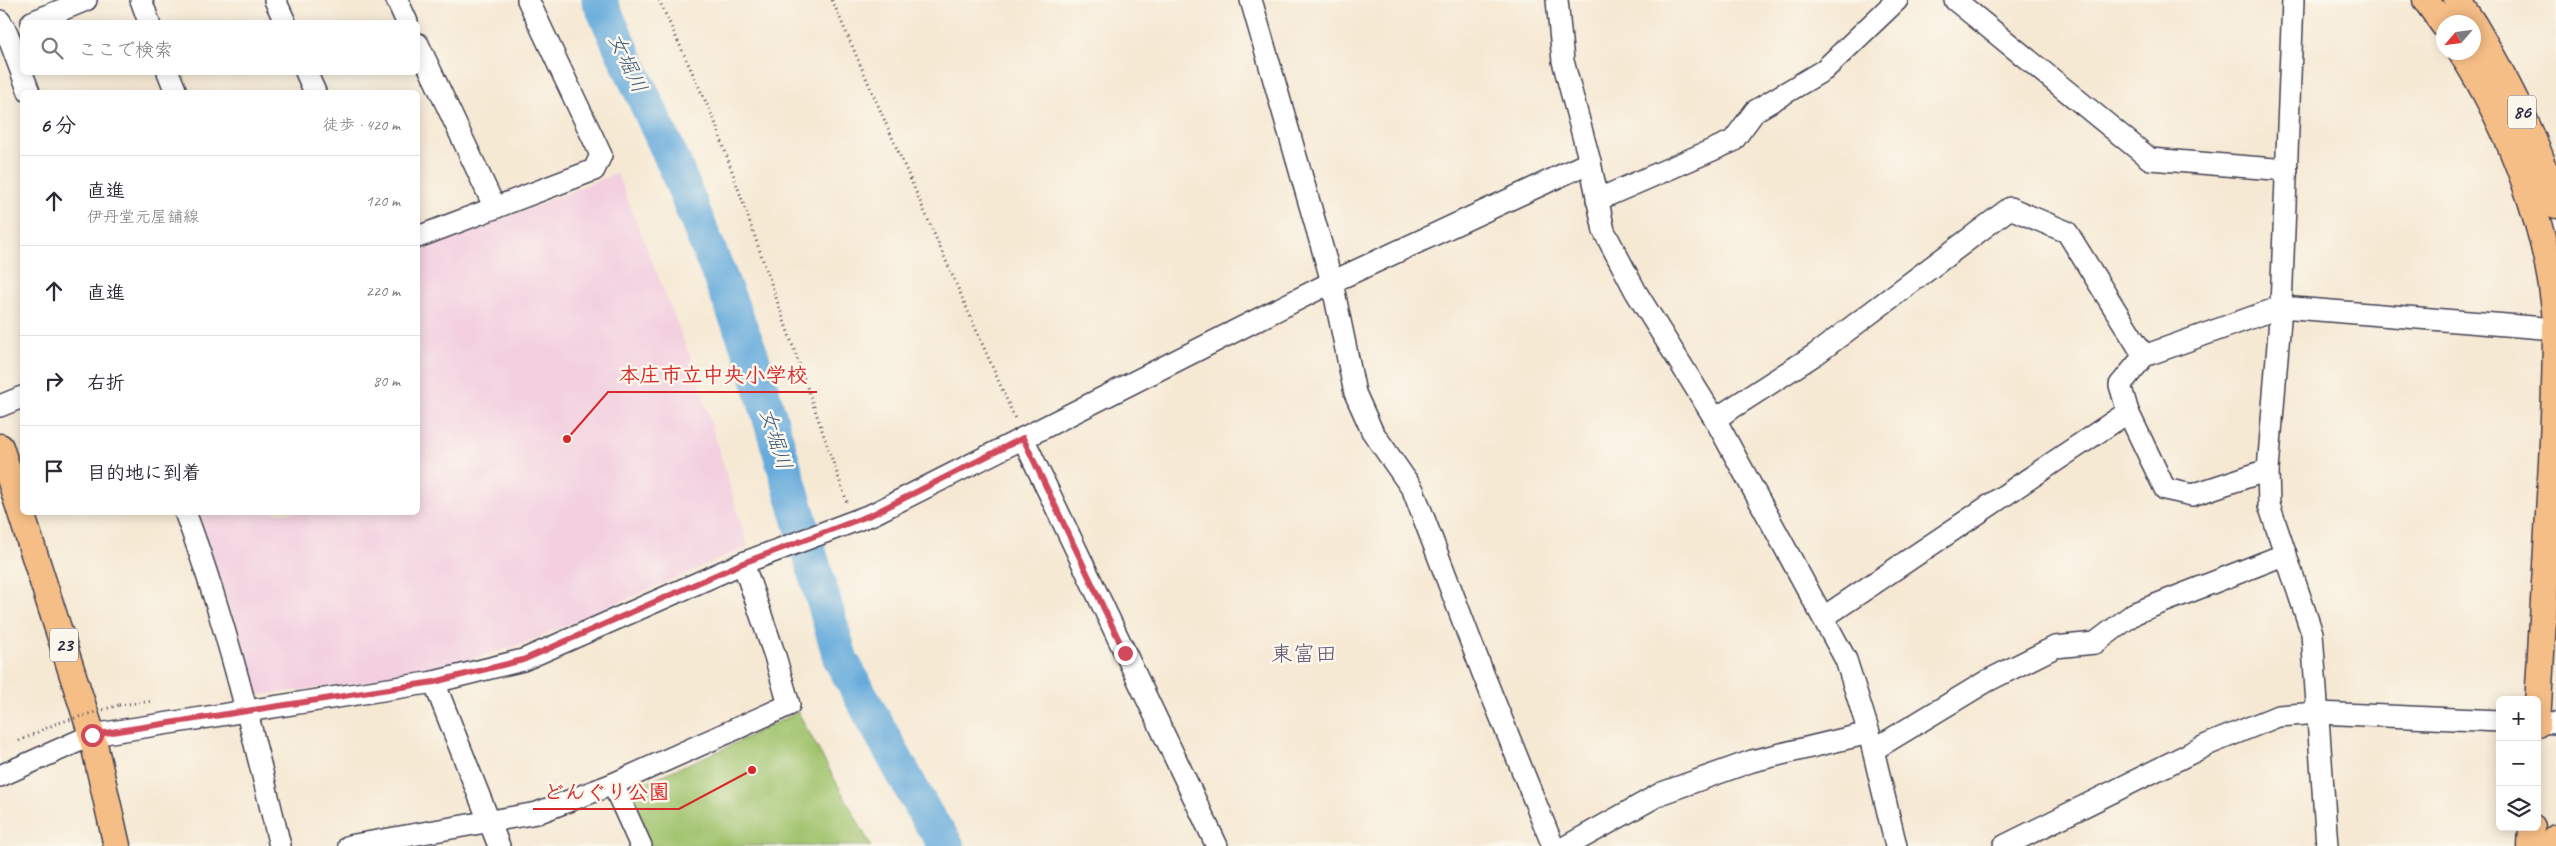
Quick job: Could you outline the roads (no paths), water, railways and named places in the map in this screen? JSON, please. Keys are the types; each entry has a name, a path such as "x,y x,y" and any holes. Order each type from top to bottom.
{"main road":[{"path":"2426,0 2437,15"},
{"name":"86","path":"2457,0 2467,15"},
{"name":"86","path":"2481,38 2527,121 2552,175 2556,205"},
{"name":"86","path":"2466,60 2480,81 2508,138 2531,199 2545,254 2556,329 2556,399 2539,696"},
{"name":"23","path":"0,447 20,510"},
{"name":"23","path":"22,515 92,735 117,846"},
{"path":"2531,846 2532,831"},
{"path":"2556,838 2556,846"}],"street":[{"path":"37,20 86,0"},
{"path":"141,0 148,20"},
{"path":"275,0 284,20"},
{"path":"396,0 406,20"},
{"path":"420,236 594,170 601,155 528,0"},
{"path":"1251,0 1332,282 1355,393 1372,431 1412,490 1484,676 1553,846"},
{"path":"1557,0 1563,61 1590,162 1604,231 1615,255 1715,419 1846,660 1871,741 1896,846"},
{"path":"1597,200 1733,141 1755,111 1824,70 1897,0"},
{"path":"1955,0 2150,159 2287,170"},
{"path":"2293,0 2281,307 2268,470 2269,505 2312,633 2327,846"},
{"path":"7,29 20,66"},
{"path":"420,48 495,208"},
{"path":"23,75 28,90"},
{"path":"169,75 175,90"},
{"path":"307,75 314,90"},
{"path":"0,776 92,735 434,682 523,660 753,560 873,514 1332,282 1590,162"},
{"path":"1715,419 1816,354 2010,208 2067,232 2144,356"},
{"path":"2268,470 2192,495 2165,489 2128,412 2120,385 2144,356 2281,307 2556,329"},
{"path":"0,406 20,398"},
{"path":"1824,617 2128,412"},
{"path":"1023,438 1217,846"},
{"path":"186,515 205,567 247,712 280,846"},
{"path":"1567,846 1662,793 1752,761 1871,741 2055,646 2095,643 2135,613 2286,554"},
{"path":"349,846 385,843 537,813 613,784 789,705 753,560"},
{"path":"434,682 490,821 498,846"},
{"path":"2004,846 2209,744 2278,716 2318,713 2496,721"},
{"path":"2541,723 2556,723"},
{"path":"613,784 641,846"}],"waterway":[{"name":"女堀川","path":"599,0 673,161 751,354 841,660 926,815 947,846"}],"place":[{"name":"本庄市立中央小学校","path":"567,439"},
{"name":"どんぐり公園","path":"752,770"}],"district":[{"name":"東富田","path":"1304,654"}]}
